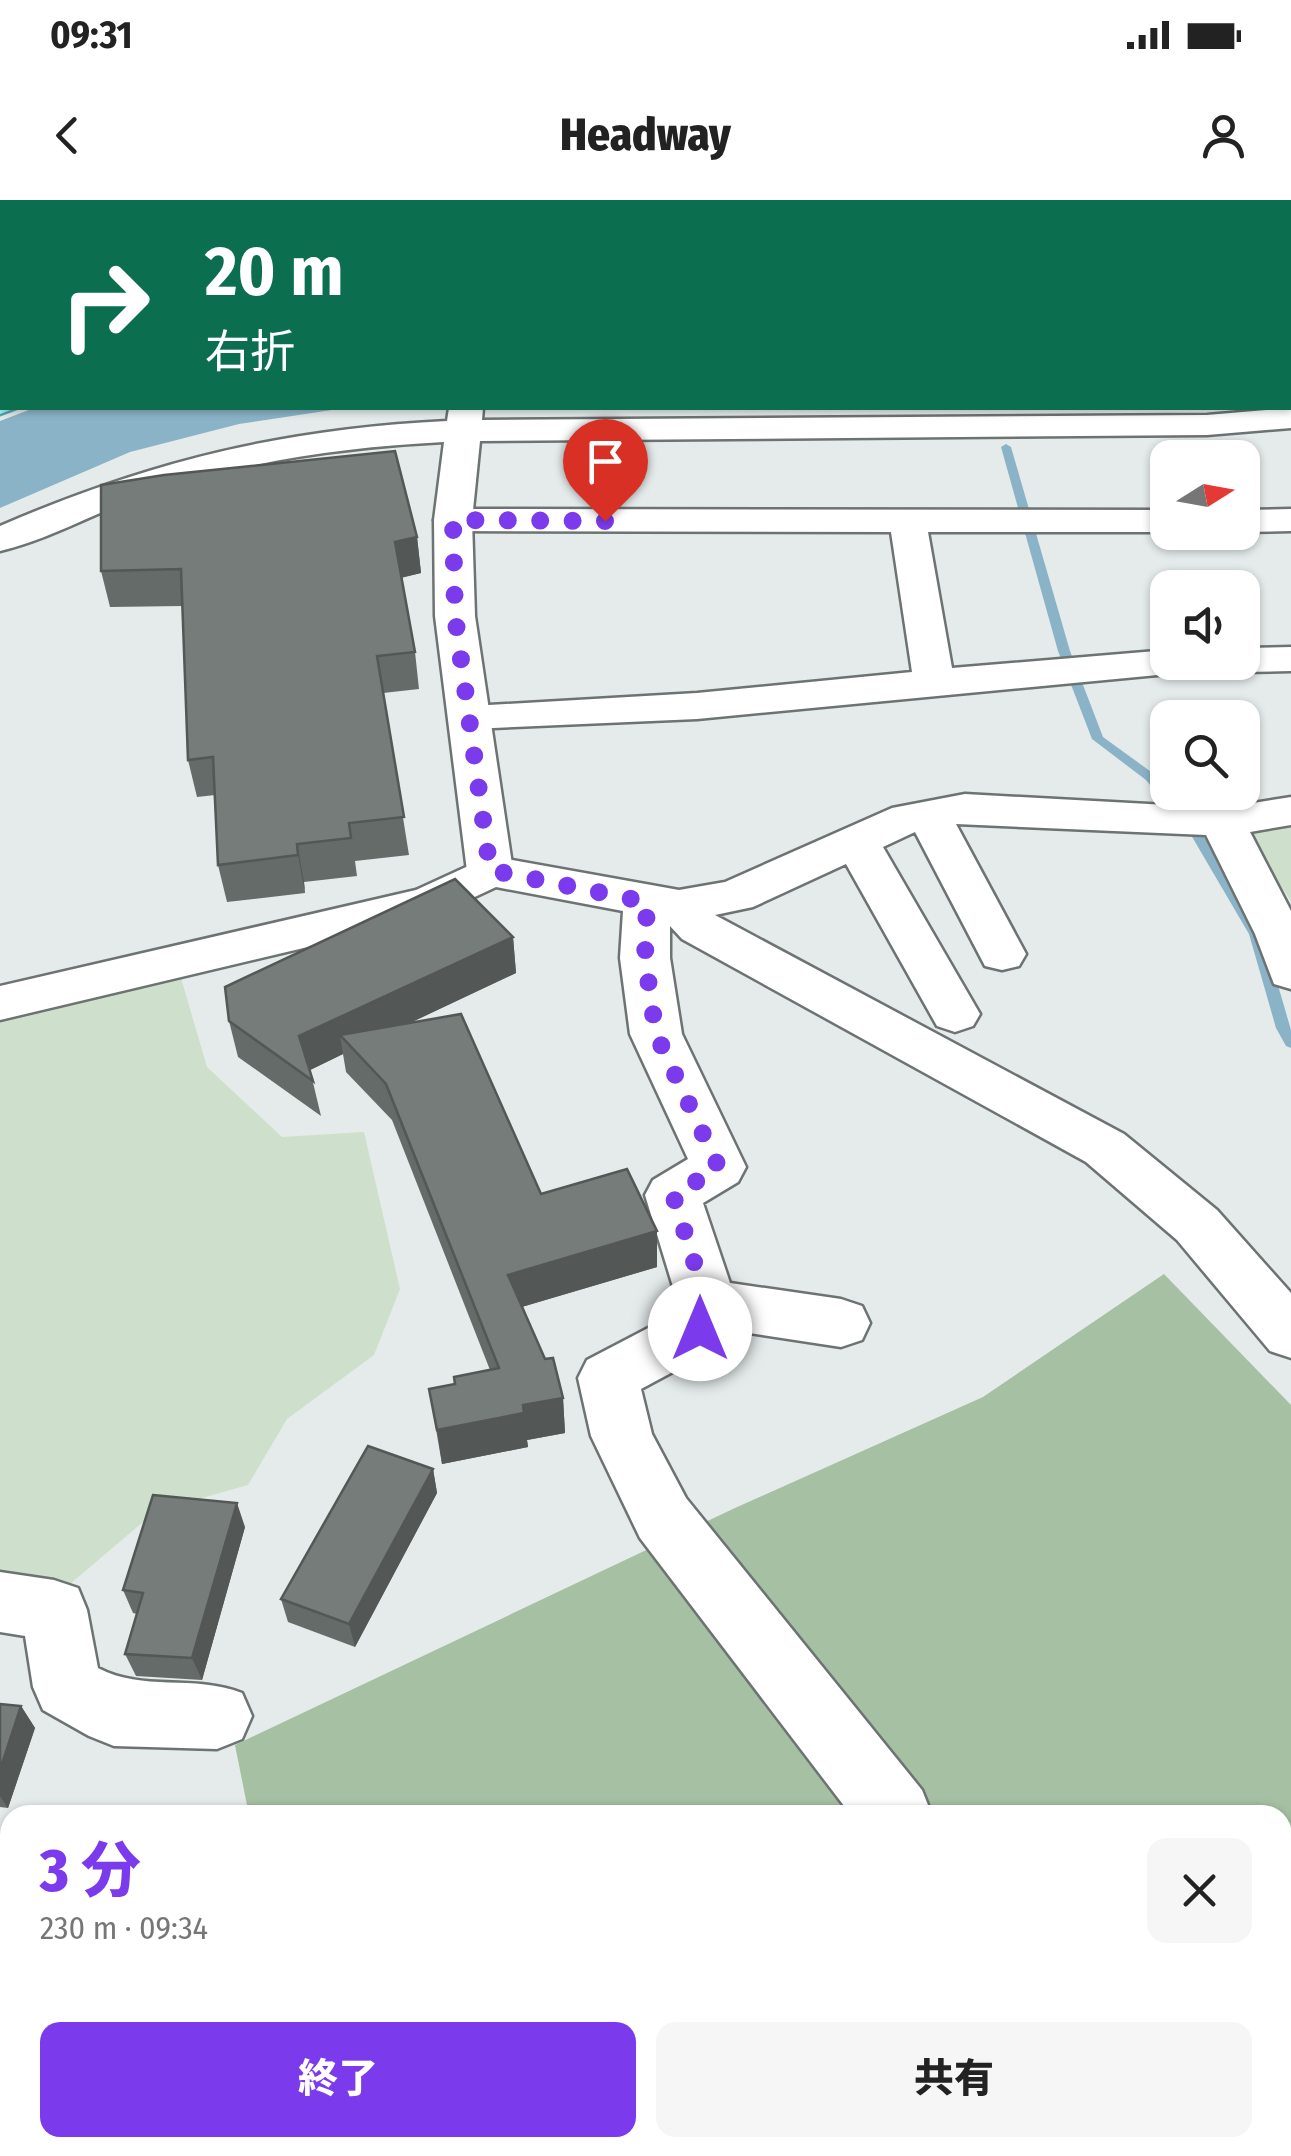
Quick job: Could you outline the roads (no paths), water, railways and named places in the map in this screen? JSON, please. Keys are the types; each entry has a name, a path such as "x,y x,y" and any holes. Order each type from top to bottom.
{"street":[{"path":"0,540 131,486 186,469 279,448 464,419 1207,425 1291,418"},
{"path":"464,419 453,520 455,616 490,870"},
{"path":"453,520 1150,521"},
{"path":"1260,521 1291,520"},
{"path":"908,523 934,682"},
{"path":"1260,660 1291,659"},
{"path":"470,716 698,706 1150,663"},
{"path":"0,1002 430,902 490,870 663,904 736,896 908,818 965,808 1195,820 1291,812"},
{"path":"928,814 1002,954"},
{"path":"1195,820 1279,934 1291,972"},
{"path":"856,841 955,1014"},
{"path":"663,904 645,958 656,1034 719,1168 673,1195 707,1303 700,1329 608,1378 622,1436 663,1518 888,1805"},
{"path":"663,904 698,928 1105,1148 1198,1225 1291,1334"},
{"path":"707,1303 841,1324"},
{"path":"0,1602 54,1610 67,1687 114,1712 216,1716"}],"water":[{"path":"29,410 332,410 239,424 130,452 0,508 0,421"}],"waterway":[{"path":"1006,447 1064,651 1098,739 1150,777 1196,833 1256,934 1283,1028 1291,1043"}]}
